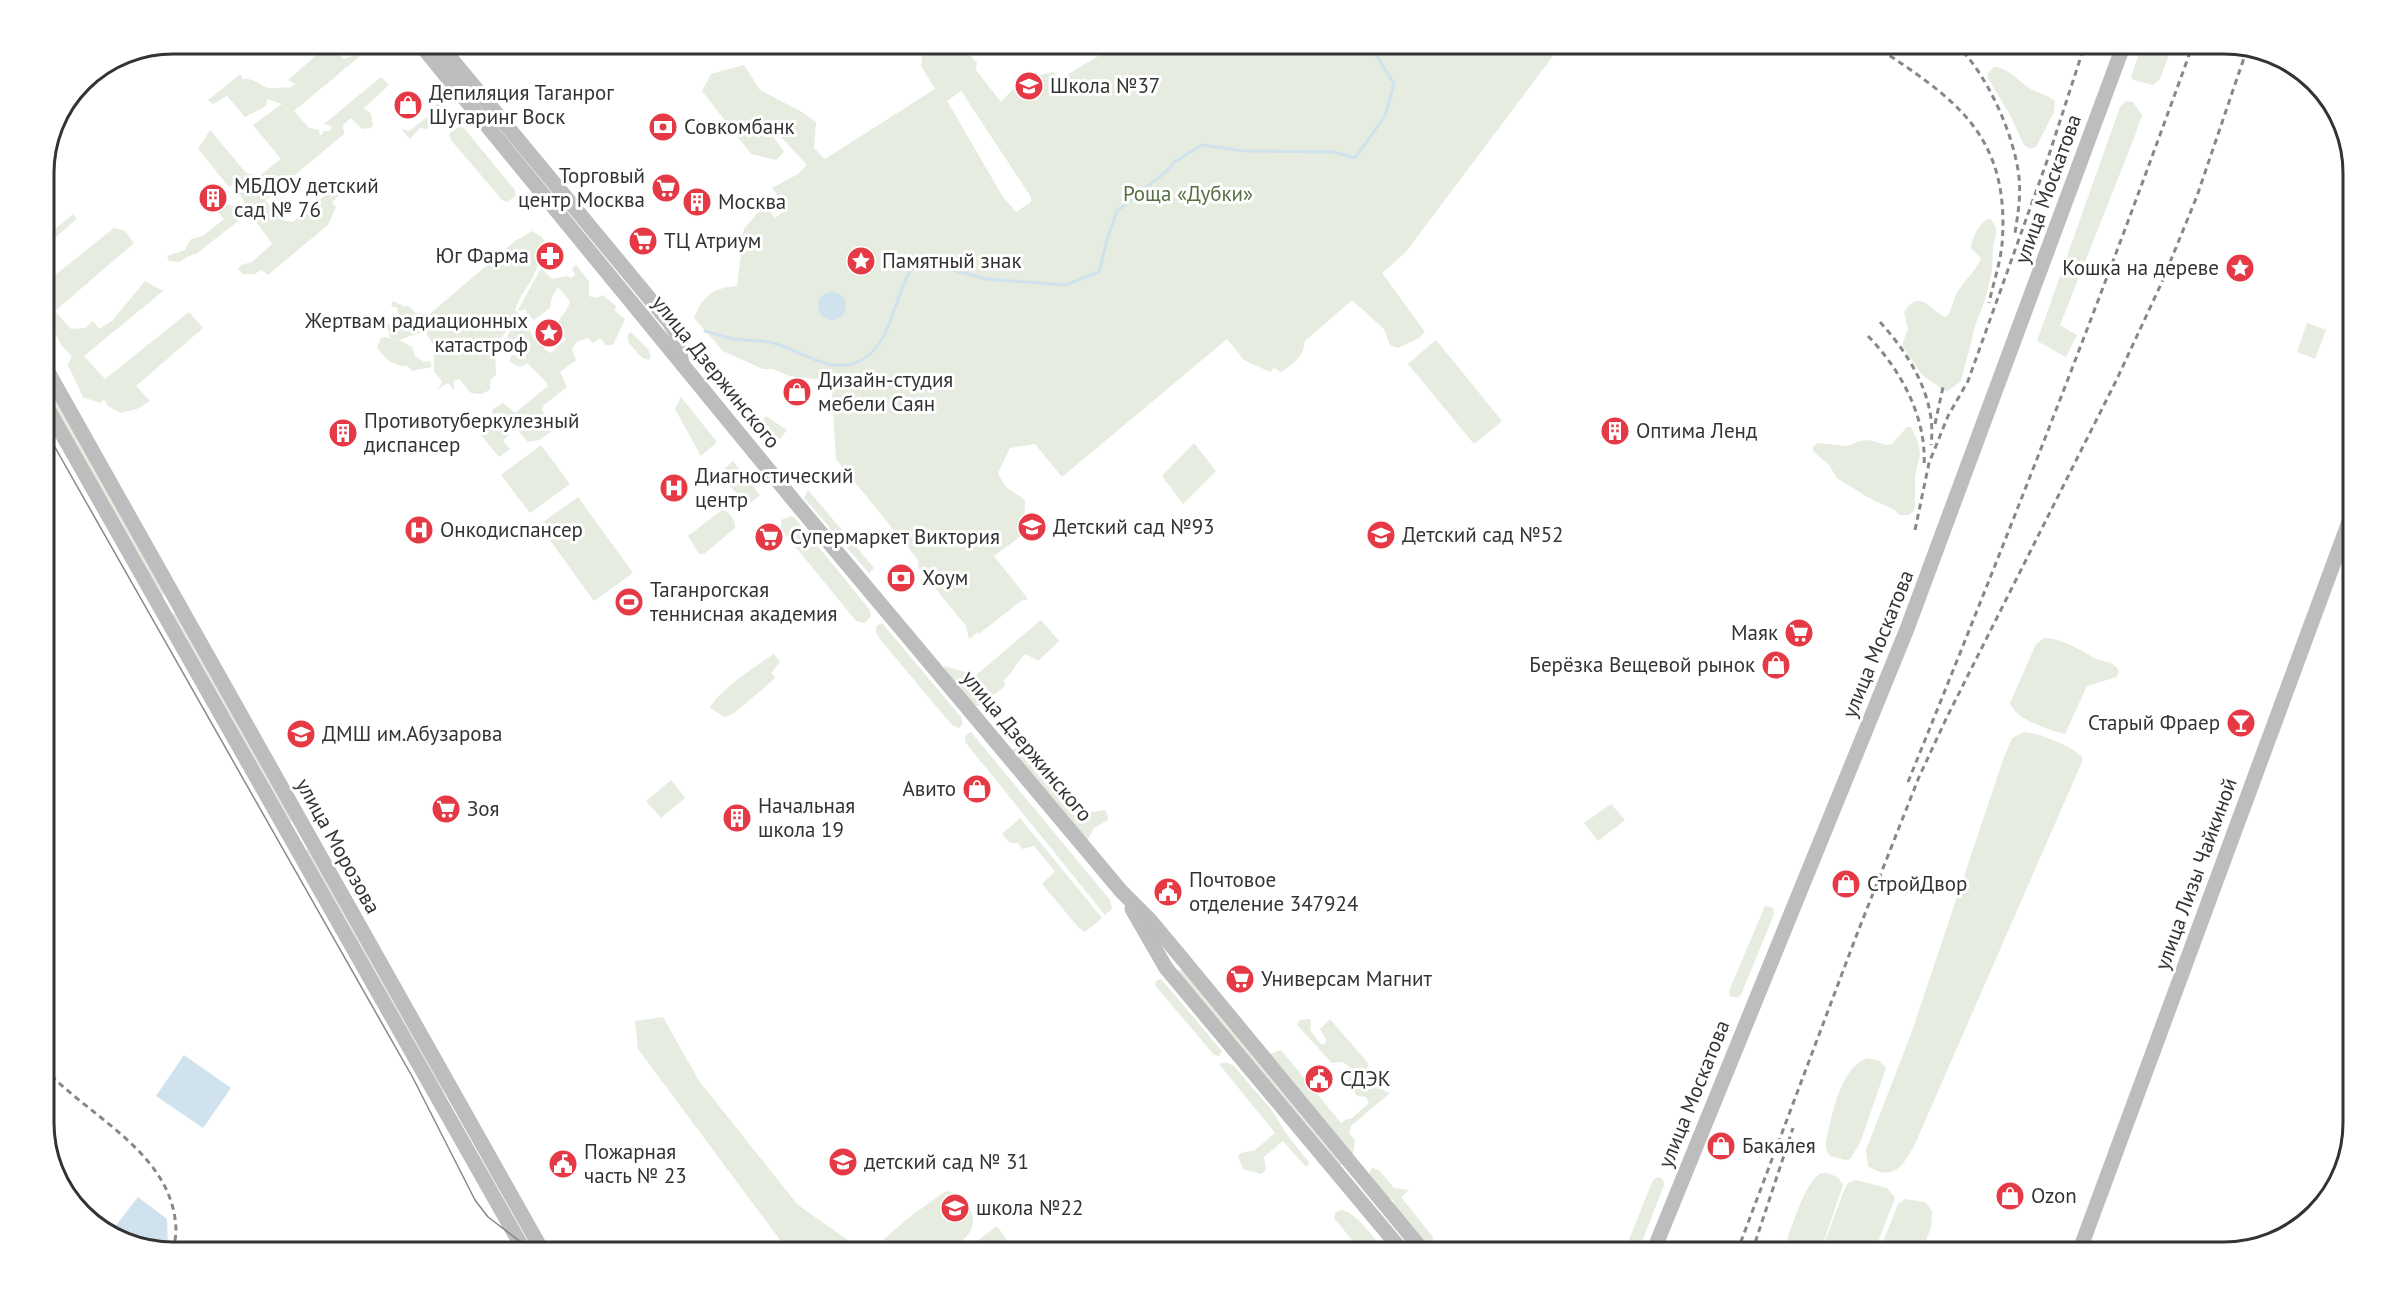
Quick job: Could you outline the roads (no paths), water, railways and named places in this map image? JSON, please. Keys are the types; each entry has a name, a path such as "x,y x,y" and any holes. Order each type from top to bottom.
{"main road":[{"name":"улица Дзержинского","path":"428,54 795,502 1121,891 1150,920 1416,1242"},
{"path":"447,54 669,322 676,333 682,363"},
{"name":"улица Москатова","path":"1657,1242 1903,639 2120,54"},
{"name":"улица Морозова","path":"54,383 537,1242"},
{"name":"улица Морозова","path":"54,420 519,1242"},
{"name":"улица Лизы Чайкиной","path":"2083,1242 2343,538"},
{"path":"160,609 176,600"},
{"name":"улица Дзержинского","path":"1121,891 1166,968 1395,1242"},
{"path":"439,1103 454,1094"},
{"path":"482,1179 497,1169"}],"water":[{"path":"832,292 842,296 846,306 842,316 832,320 822,316 818,306 822,296"},
{"path":"184,1055 231,1088 203,1128 156,1096"},
{"path":"138,1197 167,1219 168,1242 142,1238 115,1227"}],"waterway":[{"path":"705,331 720,336 769,342 820,362 846,365 859,361 879,344 911,269 945,268 987,279 1065,285 1099,272 1117,211 1169,169 1173,163 1202,145 1245,151 1334,152 1355,158 1385,116 1394,84 1374,54"}],"tram line":[{"path":"54,446 413,1078 475,1200 488,1217 521,1242"}],"railway":[{"path":"1886,54 1952,102 1971,123 1986,147 1997,174 2002,207 2002,245 1989,303"},
{"path":"1964,54 1988,88 2011,142 2020,184 2015,233"},
{"path":"1915,530 1929,463 1948,416 1968,381 2047,161 2082,54"},
{"path":"1908,782 2054,415 2189,54"},
{"path":"1741,1242 1919,777 2116,381 2162,282 2197,196 2245,56"},
{"path":"1880,322 1911,363 1919,379 1930,411 1931,445"},
{"path":"1868,336 1891,364 1909,396 1921,430 1924,466"},
{"path":"1935,424 1943,387"},
{"path":"54,1078 126,1138 161,1179 172,1203 176,1230 174,1242"},
{"path":"1755,1242 1793,1128"}],"place":[{"name":"Школа №37","path":"1029,86"},
{"name":"Депиляция Таганрог Шугаринг Воск","path":"408,105"},
{"name":"Совкомбанк","path":"663,127"},
{"name":"Торговый центр Москва","path":"666,188"},
{"name":"МБДОУ детский сад № 76","path":"213,198"},
{"name":"Москва","path":"697,202"},
{"name":"ТЦ Атриум","path":"643,241"},
{"name":"Юг Фарма","path":"550,256"},
{"name":"Памятный знак","path":"861,261"},
{"name":"Кошка на дереве","path":"2240,268"},
{"name":"Жертвам радиационных катастроф","path":"549,333"},
{"name":"Дизайн-студия мебели Саян","path":"797,392"},
{"name":"Оптима Ленд","path":"1615,431"},
{"name":"Противотуберкулезный диспансер","path":"343,433"},
{"name":"Диагностический центр","path":"674,488"},
{"name":"Детский сад №93","path":"1032,527"},
{"name":"Онкодиспансер","path":"419,530"},
{"name":"Детский сад №52","path":"1381,535"},
{"name":"Супермаркет Виктория","path":"769,537"},
{"name":"Хоум","path":"901,578"},
{"name":"Таганрогская теннисная академия","path":"629,602"},
{"name":"Маяк","path":"1799,633"},
{"name":"Берёзка Вещевой рынок","path":"1776,665"},
{"name":"Старый Фраер","path":"2241,723"},
{"name":"ДМШ им.Абузарова","path":"301,734"},
{"name":"Авито","path":"977,789"},
{"name":"Зоя","path":"446,809"},
{"name":"Начальная школа 19","path":"737,818"},
{"name":"СтройДвор","path":"1846,884"},
{"name":"Почтовое отделение 347924","path":"1168,892"},
{"name":"Универсам Магнит","path":"1240,979"},
{"name":"СДЭК","path":"1319,1079"},
{"name":"Бакалея","path":"1721,1146"},
{"name":"детский сад № 31","path":"843,1162"},
{"name":"Пожарная часть № 23","path":"563,1164"},
{"name":"Ozon","path":"2010,1196"},
{"name":"школа №22","path":"955,1208"}],"park label":[{"name":"Роща «Дубки»","path":"1188,194"}]}
